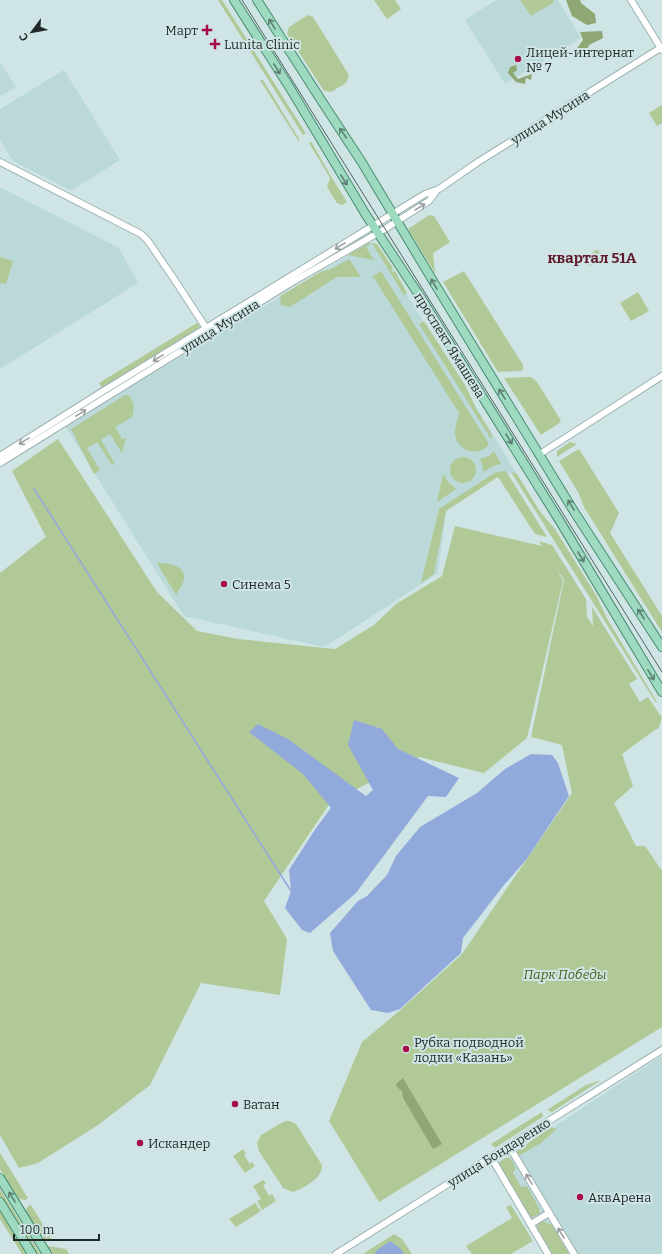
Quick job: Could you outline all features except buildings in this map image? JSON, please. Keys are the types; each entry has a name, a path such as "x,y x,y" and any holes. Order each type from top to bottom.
{"main road":[{"name":"проспект Ямашева","path":"234,0 290,88 342,176 421,298 562,523 662,692"},
{"name":"проспект Ямашева","path":"257,0 320,100 361,161 575,513 662,647"},
{"path":"0,1178 47,1254"},
{"path":"0,1202 32,1254"}],"street":[{"path":"631,0 662,48"},
{"name":"улица Мусина","path":"0,463 208,331 376,229 430,200 439,189 484,158 662,48"},
{"path":"0,162 141,234 174,279 208,331"},
{"name":"улица Мусина","path":"0,456 100,393 208,331"},
{"path":"540,454 662,376"},
{"name":"улица Бондаренко","path":"336,1254 662,1050"},
{"path":"509,1146 574,1254"},
{"path":"491,1157 548,1254"},
{"path":"531,1224 549,1213"}],"shaded area":[{"name":"Лицей-интернат № 7","path":"496,0 558,0 581,38 505,84 465,20"},
{"path":"0,62 16,87 0,96"},
{"path":"64,70 120,160 71,191 13,161 0,140 0,109"},
{"path":"0,187 119,248 138,283 0,369"},
{"path":"374,243 395,272 406,293 517,474 512,473 497,475 447,507 438,573 325,647 184,616 65,426 366,245"},
{"path":"662,1056 662,1254 550,1254 497,1164"}],"green space":[{"path":"218,0 222,0 305,134 303,135"},
{"path":"374,0 395,0 401,9 387,19"},
{"path":"520,0 553,0 554,2 531,16"},
{"path":"566,0 580,0 581,3 595,14 596,23 587,25 572,16"},
{"path":"308,15 313,17 349,75 346,83 331,92 324,91 287,34 289,27"},
{"path":"602,31 603,38 589,45 587,51 581,54 576,50 583,40 580,32"},
{"path":"516,65 517,70 513,73 518,79 532,74 531,80 526,78 525,84 516,82 508,73 510,67"},
{"path":"260,80 263,80 299,139 299,142"},
{"path":"662,105 662,123 657,126 649,113"},
{"path":"310,142 347,202 342,205 337,203 327,187 330,178 309,143"},
{"path":"429,215 434,216 450,242 433,253 435,273 408,229"},
{"path":"369,243 372,243 366,247 374,260 348,255"},
{"path":"372,243 377,244 393,268 391,270 393,272 395,271 407,293 404,295"},
{"path":"598,250 601,256 599,261 589,266 584,258"},
{"path":"0,257 13,261 6,284 0,283"},
{"path":"349,259 361,277 337,277 290,307 281,305 280,296 322,271 329,270"},
{"path":"381,271 489,444 484,449 473,452 463,448 459,444 456,438 455,427 459,413 374,278 371,277"},
{"path":"464,271 523,365 523,370 498,372 443,282"},
{"path":"638,292 649,311 631,321 620,303"},
{"path":"424,321 465,385 476,408 492,435 491,439 419,324"},
{"path":"197,323 200,327 102,388 99,383"},
{"path":"531,377 537,382 561,422 541,435 504,378"},
{"path":"125,395 128,395 130,398 133,403 133,408 132,417 115,427 122,439 126,438 122,453 110,434 101,440 115,464 112,465 97,442 87,448 100,470 94,474 71,429"},
{"name":"Парк Победы","path":"58,439 157,592 197,631 238,639 335,649 374,625 396,604 442,576 455,526 542,546 539,541 552,545 586,599 587,617 593,626 592,607 637,679 629,684 640,702 648,697 662,718 658,729 622,754 633,786 614,803 636,846 645,846 662,871 662,1027 379,1202 329,1121 362,1042 397,1013 462,954 572,793 562,745 531,737 564,580 556,568 563,581 527,738 484,773 419,757 330,803 264,901 287,939 280,995 201,983 150,1085 98,1125 38,1163 19,1168 0,1135 0,573 46,537 12,471"},
{"path":"570,442 577,444 557,457 557,451"},
{"path":"579,449 619,513 610,533 662,616 662,632 584,507 578,492 559,461"},
{"path":"494,451 501,464 483,472 480,459 489,456"},
{"path":"463,457 472,461 476,470 472,479 463,483 454,479 450,470 454,461"},
{"path":"506,471 547,537 535,534 498,477 446,511 434,574 421,583 439,509 496,472"},
{"path":"511,472 517,474 541,513 555,529 596,595 608,620 657,702 656,703"},
{"path":"443,474 449,483 456,489 437,502"},
{"path":"157,563 175,566 182,570 184,580 176,595"},
{"path":"403,1078 442,1144 433,1149 403,1098 402,1091 397,1087 396,1084"},
{"path":"601,1080 552,1112 547,1110 586,1085"},
{"path":"542,1112 543,1116 541,1118 495,1148 491,1144"},
{"path":"285,1121 296,1124 322,1165 319,1174 312,1182 293,1192 283,1188 259,1151 257,1143 261,1135"},
{"path":"551,1127 557,1129 541,1143 517,1157 517,1151"},
{"path":"243,1149 246,1153 244,1155 250,1164 252,1162 255,1166 245,1173 233,1156"},
{"path":"0,1153 28,1198 25,1200 19,1199 0,1169"},
{"path":"505,1158 510,1158 516,1168 513,1173 521,1187 527,1186 539,1208 540,1213 536,1216 530,1218 527,1215 497,1164"},
{"path":"263,1180 266,1183 263,1185 269,1196 272,1194 276,1201 262,1210 257,1201 261,1199 253,1186"},
{"path":"0,1189 40,1254 36,1254 0,1196"},
{"path":"255,1203 261,1211 236,1227 229,1219"},
{"path":"31,1205 53,1241 43,1239 26,1212 27,1207"},
{"path":"511,1205 533,1241 511,1254 472,1254 466,1246 512,1218 506,1207"},
{"path":"0,1208 29,1254 22,1254 0,1219"},
{"path":"542,1221 552,1225 569,1254 553,1254 537,1227"},
{"path":"394,1234 402,1239 412,1254 363,1254"},
{"path":"48,1246 66,1249 69,1254 53,1254"}],"water":[{"path":"354,720 382,729 398,749 459,778 446,797 428,796 356,893 310,933 302,930 285,908 291,891 289,870 316,828 331,808 303,774 249,732 258,724 288,739 366,796 373,790 348,745"},
{"path":"531,754 552,755 558,763 569,796 526,860 504,885 463,938 461,953 400,1009 388,1013 371,1010 333,951 330,933 358,901 367,896 387,875 396,856 420,827 477,793 505,769"},
{"path":"390,1241 400,1248 404,1254 375,1254 376,1251"}],"waterway":[{"path":"34,489 291,891"}],"tram line":[{"path":"242,0 662,672"}],"place":[{"name":"Март","path":"207,30"},
{"name":"Lunita Clinic","path":"215,44"},
{"name":"Лицей-интернат № 7","path":"518,59"},
{"name":"Синема 5","path":"224,584"},
{"name":"Рубка подводной лодки «Казань»","path":"406,1049"},
{"name":"Ватан","path":"235,1104"},
{"name":"Искандер","path":"140,1143"},
{"name":"АквАрена","path":"580,1197"}],"district":[{"name":"квартал 51А","path":"592,258"}]}
